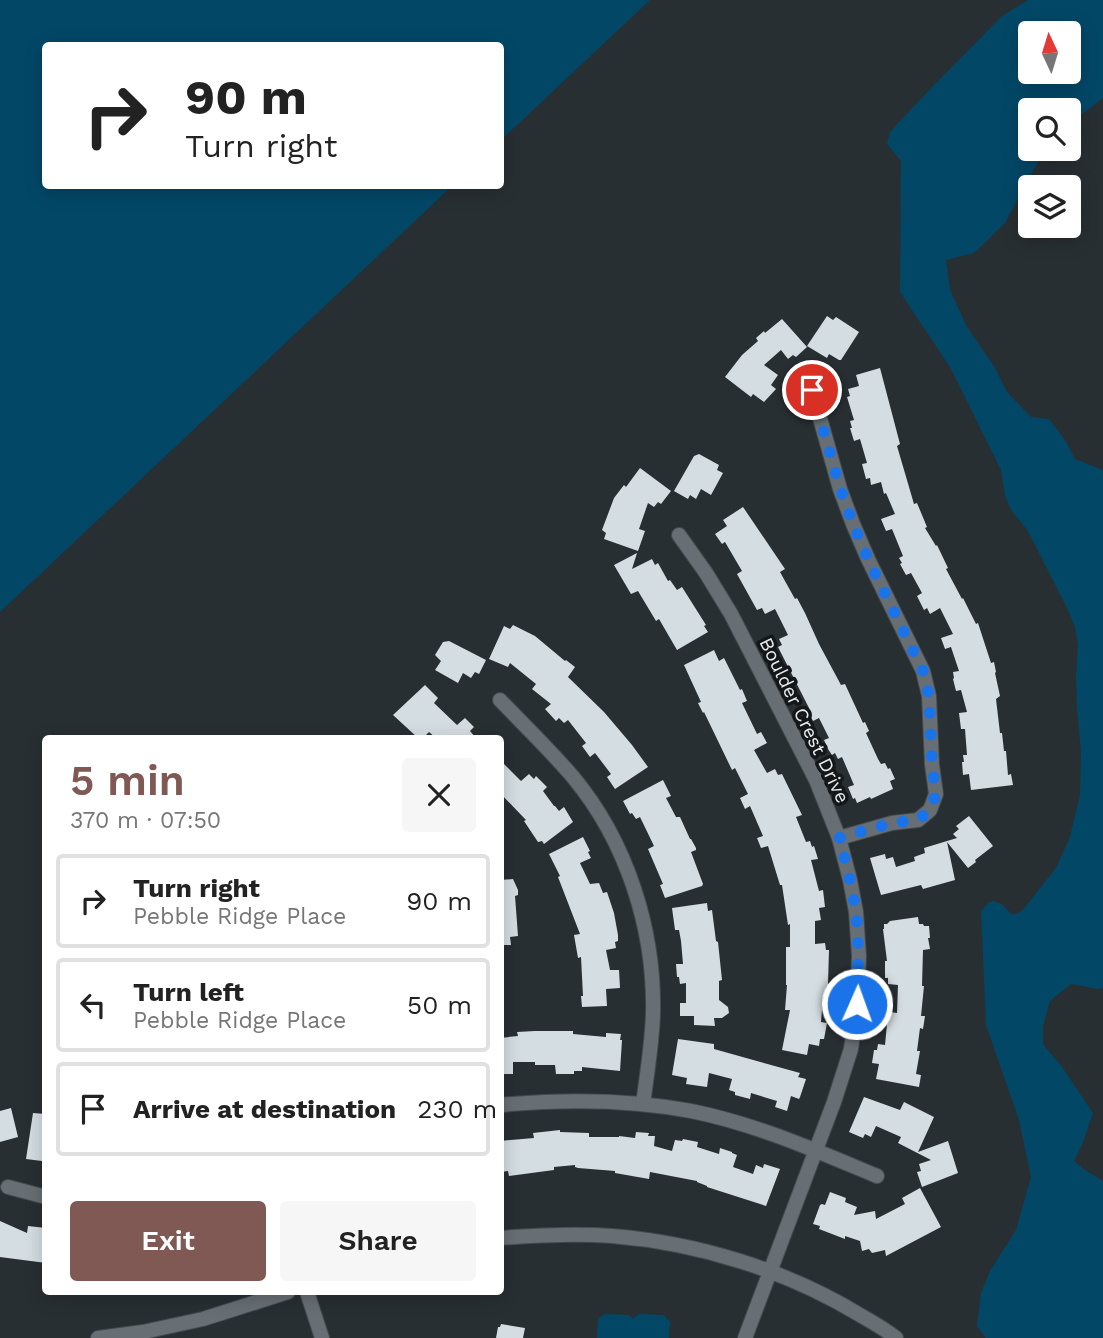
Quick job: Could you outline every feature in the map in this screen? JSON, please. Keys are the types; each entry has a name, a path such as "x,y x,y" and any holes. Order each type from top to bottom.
{"street":[{"path":"812,390 853,524 923,671 929,696 936,794 930,810 918,820 892,823 839,838"},
{"name":"Boulder Crest Drive","path":"679,535 731,614 816,780 839,838 856,912 859,956 857,1004 851,1049 834,1102 745,1338"},
{"path":"500,699 573,777 603,822 628,872 642,917 652,981 653,1014 643,1104"},
{"path":"504,1105 598,1101 692,1111 815,1150 877,1176"},
{"path":"8,1187 42,1196"},
{"path":"504,1238 548,1234 612,1236 667,1243 711,1253 812,1289 896,1338"},
{"path":"97,1338 143,1332 203,1319 279,1295"},
{"path":"308,1295 322,1338"}],"shaded area":[{"path":"0,0 650,0 504,137 504,42 42,42 42,189 449,189 0,612"},
{"path":"1028,0 1103,0 1103,98 1081,115 1081,98 1018,98 1018,161 1039,161 1031,175 1018,175 1018,199 1005,223 974,253 946,260 950,290 967,327 994,366 1007,392 1031,417 1049,419 1075,459 1103,470 1103,988 1071,984 1050,1001 1043,1026 1043,1044 1093,1113 1074,1161 1103,1181 1103,1338 986,1338 977,1326 981,1293 990,1271 1016,1230 1031,1177 1019,1120 986,1025 981,911 993,901 1002,904 1012,915 1022,911 1056,868 1070,837 1080,794 1081,752 1076,676 1078,645 1068,610 1028,531 1011,510 1005,496 1001,470 950,367 900,292 901,161 887,144 890,132 1002,16"},
{"path":"605,1314 629,1315 633,1319 639,1314 664,1315 670,1322 669,1338 597,1338 598,1319"}],"building":[{"path":"827,316 833,320 836,317 859,332 841,360 829,354 827,358 807,346"},
{"path":"782,319 807,347 796,357 793,355 788,359 781,350 764,365 778,375 771,385 776,389 764,402 753,394 751,397 725,377 742,355 758,341 756,338"},
{"path":"880,368 900,444 897,446 914,504 917,503 927,527 925,528 937,545 962,599 976,624 978,623 991,663 994,662 1000,696 996,699 1000,733 1006,751 1008,775 1011,774 1013,785 971,790 969,774 963,775 963,755 967,755 965,729 961,729 959,713 967,712 961,690 956,691 953,679 953,672 959,671 951,647 945,649 941,638 953,634 940,608 930,614 927,608 924,610 917,596 922,593 911,573 906,575 900,564 902,563 899,558 903,556 892,529 886,531 881,519 895,514 886,493 884,494 881,482 871,485 870,478 866,479 862,464 867,463 860,439 854,441 850,428 850,421 854,420 847,397 850,396 848,389 859,386 856,375"},
{"path":"699,454 719,465 717,470 723,473 711,495 701,489 696,499 690,495 688,499 674,491 694,456"},
{"path":"640,468 671,491 661,504 658,502 654,507 648,503 639,529 645,531 638,551 604,539 606,533 602,530 614,498"},
{"path":"743,507 785,569 780,572 795,599 797,598 841,685 845,684 863,723 865,722 869,731 866,733 878,759 881,764 885,763 888,769 890,768 895,779 890,781 893,789 857,803 855,798 853,799 848,787 854,785 842,757 838,759 835,753 832,755 828,749 824,740 829,738 819,718 813,721 778,647 782,645 779,639 788,635 775,609 765,614 762,608 757,610 737,574 742,571 725,542 722,544 715,534 727,526 723,520"},
{"path":"637,553 632,569 652,559 655,565 658,563 668,581 670,580 677,590 682,587 708,632 677,650 659,619 656,621 638,591 631,594 614,565"},
{"path":"513,625 535,636 575,667 568,677 604,712 648,767 615,789 607,777 611,774 595,753 590,757 582,746 586,743 568,720 564,723 559,718 556,721 545,709 551,704 532,689 536,684 510,663 508,667 489,659 504,626 510,629"},
{"path":"449,641 486,660 479,674 475,672 471,678 463,673 458,683 435,670 441,661 435,655 443,642"},
{"path":"714,650 719,661 724,658 740,690 742,689 747,701 742,703 757,734 761,732 767,743 754,750 767,773 775,769 778,775 782,774 802,815 796,817 806,842 810,841 812,847 814,846 818,859 811,860 819,891 823,890 825,907 819,908 821,920 815,921 815,944 825,943 826,950 829,950 830,984 829,997 823,997 821,1022 827,1023 824,1039 820,1039 819,1046 809,1044 807,1055 782,1050 790,1010 785,1010 786,947 790,947 790,924 788,925 782,885 768,846 761,848 757,838 763,836 750,806 745,809 740,798 748,794 735,768 732,770 698,703 701,702 684,665"},
{"path":"425,685 438,698 434,703 457,725 465,718 474,727 470,731 473,735 432,735 429,732 426,735 415,735 393,715"},
{"path":"504,764 521,781 529,774 534,779 536,776 547,787 543,791 554,806 559,811 564,807 573,822 544,844 542,841 538,842 524,821 526,820 504,797"},
{"path":"663,780 671,796 666,798 676,817 680,817 696,848 691,852 703,884 665,898 660,885 663,884 648,849 654,846 640,817 636,819 630,814 623,801"},
{"path":"969,816 993,846 975,860 976,862 968,868 947,842 955,880 923,889 921,885 881,895 870,858 885,854 886,859 893,857 896,867 915,861 914,857 925,853 924,848 957,838 953,834 959,829 956,826"},
{"path":"583,837 591,858 580,863 590,884 599,883 603,893 607,892 618,935 616,948 606,950 610,970 619,970 620,988 606,989 607,1006 582,1007 581,957 578,958 574,935 580,934 558,877 560,876 549,854"},
{"path":"513,879 518,890 518,895 515,896 518,936 510,937 511,945 504,945 504,880"},
{"path":"707,903 708,911 712,910 718,942 722,980 719,981 719,1000 728,1007 729,1013 722,1018 714,1018 715,1026 694,1025 694,1016 680,1016 680,1003 686,1003 686,983 680,984 677,977 676,964 683,964 679,930 675,930 672,908"},
{"path":"918,917 919,924 929,926 930,938 930,949 923,950 921,1016 925,1016 923,1029 920,1028 917,1051 920,1051 916,1074 921,1075 919,1087 876,1079 879,1064 872,1063 878,1044 885,1045 887,1024 881,1024 883,1011 897,1013 898,985 888,984 888,978 885,978 887,961 884,924"},
{"path":"573,1031 573,1034 606,1037 606,1033 621,1034 620,1071 582,1067 582,1071 574,1071 574,1074 556,1074 555,1065 513,1062 513,1074 504,1074 504,1038 518,1036 517,1032"},
{"path":"678,1039 714,1044 714,1049 800,1073 798,1077 806,1079 800,1097 791,1096 787,1111 775,1107 777,1101 751,1093 750,1099 735,1095 735,1092 729,1090 732,1079 709,1073 707,1087 686,1084 687,1078 672,1075"},
{"path":"864,1097 900,1110 904,1102 934,1117 918,1152 948,1141 958,1173 922,1187 917,1172 921,1171 919,1164 931,1160 898,1143 901,1137 876,1126 871,1137 865,1134 863,1138 849,1132"},
{"path":"11,1108 18,1137 0,1142 0,1111"},
{"path":"33,1113 42,1114 42,1161 26,1159"},
{"path":"560,1130 589,1133 589,1137 635,1138 636,1132 649,1133 648,1136 655,1136 654,1146 672,1151 675,1140 683,1139 698,1142 697,1147 719,1154 720,1148 732,1152 737,1155 733,1167 753,1174 756,1165 763,1168 764,1164 780,1169 766,1206 707,1187 697,1181 650,1172 649,1179 615,1171 578,1168 575,1165 509,1176 508,1171 504,1172 504,1141 534,1138 533,1133"},
{"path":"920,1188 941,1227 886,1256 885,1250 872,1253 869,1249 862,1251 860,1241 845,1236 845,1239 813,1224 820,1205 825,1205 830,1192 846,1198 845,1202 857,1207 854,1215 875,1211 876,1219 905,1204 902,1198"},
{"path":"0,1221 27,1233 28,1226 42,1228 42,1262 0,1257"},
{"path":"501,1324 525,1328 523,1338 496,1338"}],"route":[{"path":"812,390 853,524 923,671 929,696 936,794 930,810 918,820 892,823 839,838 856,912 859,956 857,1004"}]}
